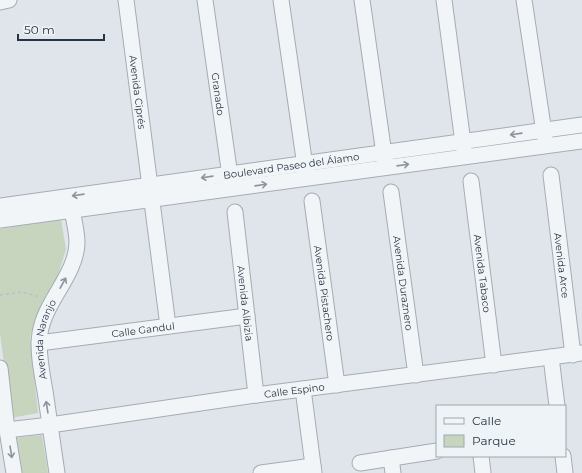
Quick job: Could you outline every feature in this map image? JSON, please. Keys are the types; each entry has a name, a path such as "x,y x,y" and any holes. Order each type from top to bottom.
{"street":[{"path":"0,2 9,0"},
{"name":"Avenida Ciprés","path":"126,0 168,326"},
{"name":"Granado","path":"205,0 230,181"},
{"path":"281,0 307,178"},
{"path":"362,0 386,168"},
{"path":"444,0 465,157"},
{"path":"524,0 546,146"},
{"name":"Boulevard Paseo del Álamo","path":"0,206 151,192 230,181 305,163 582,124"},
{"name":"Boulevard Paseo del Álamo","path":"230,181 307,178 582,141"},
{"name":"Avenida Arce","path":"551,175 578,354"},
{"name":"Avenida Tabaco","path":"471,182 494,365"},
{"name":"Boulevard Paseo del Álamo","path":"0,220 72,210 151,192"},
{"name":"Avenida Duraznero","path":"391,192 416,375"},
{"name":"Avenida Pistachero","path":"312,201 337,385"},
{"name":"Avenida Naranjo","path":"57,473 39,343 44,318 68,272 75,253 77,244 76,228 72,210"},
{"name":"Avenida Albizia","path":"235,212 256,395"},
{"name":"Calle Gandul","path":"39,343 247,316"},
{"name":"Calle Espino","path":"7,430 256,395 578,354"},
{"path":"551,358 557,405"},
{"path":"0,368 7,430 14,473"},
{"path":"261,473 313,470 303,389"},
{"path":"360,463 436,451"},
{"path":"481,457 484,473"},
{"path":"563,457 565,473"},
{"path":"391,458 394,473"}],"path":[{"path":"0,295 22,292 53,300"}],"green space":[{"path":"61,219 66,249 58,275 38,313 30,336 38,413 11,418 0,333 0,229"},
{"path":"42,435 48,473 19,473 14,438"}]}
